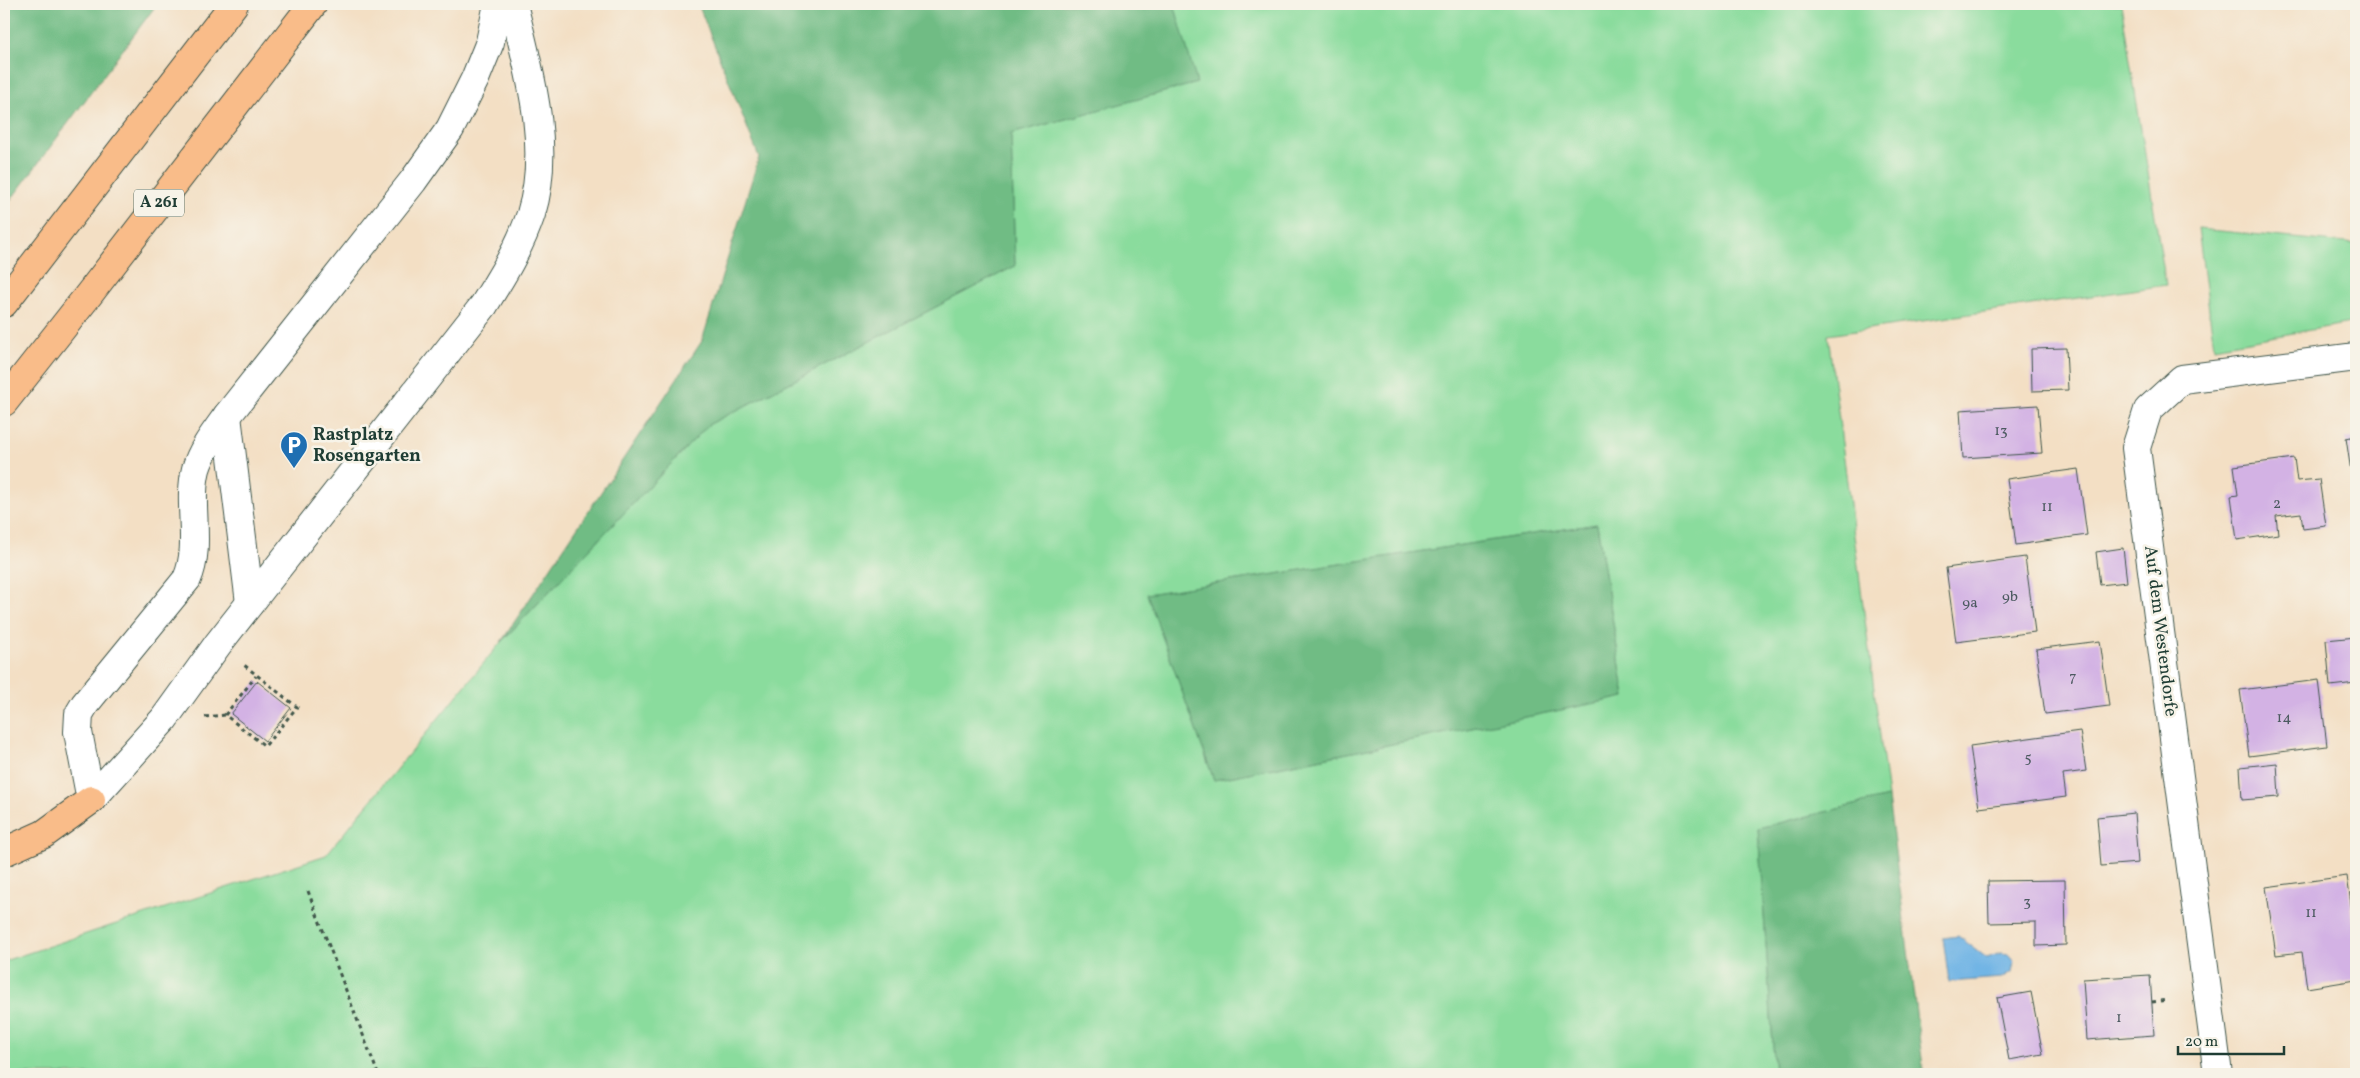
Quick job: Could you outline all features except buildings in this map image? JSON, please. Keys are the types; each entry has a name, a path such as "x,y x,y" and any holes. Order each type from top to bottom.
{"highway":[{"path":"4,303 234,4"},
{"name":"A 261","path":"4,402 313,4"},
{"path":"4,852 44,834 91,800"}],"street":[{"path":"91,800 78,732 79,714 85,704 187,579 193,564 193,505 196,471 201,453 227,416 413,181 450,129 475,79 490,42 498,4"},
{"path":"91,800 164,719 218,644 484,305 512,259 531,213 538,178 538,138 530,77 513,4"},
{"name":"Auf dem Westendorfe","path":"2218,1074 2136,448 2148,410 2182,379 2356,357"},
{"path":"227,416 250,604"}],"path":[{"path":"164,719 225,715 265,746 297,707 218,644"},
{"path":"225,715 256,676"},
{"path":"308,891 378,1074"},
{"path":"2152,1002 2167,1000"}],"green space":[{"path":"4,4 157,4 4,209"},
{"path":"698,4 1174,4 1197,83 1011,134 1015,266 708,425 501,642 702,341 759,157"},
{"path":"1174,4 2121,4 2166,285 1828,335 1888,797 1758,828 1775,1074 4,1074 4,961 326,855 501,642 708,425 1015,266 1011,134 1196,83","holes":["1597,524 1625,697 1214,780 1147,594"]},
{"path":"2198,229 2356,244 2356,322 2214,347"},
{"path":"1597,524 1625,697 1214,780 1147,594"},
{"path":"1888,797 1924,1074 1775,1074 1758,828"}],"water":[{"path":"1958,936 1987,958 2001,953 2008,954 2014,961 2012,972 2002,978 1949,982 1943,938"}],"place":[{"name":"Rastplatz Rosengarten","path":"294,469"}]}
